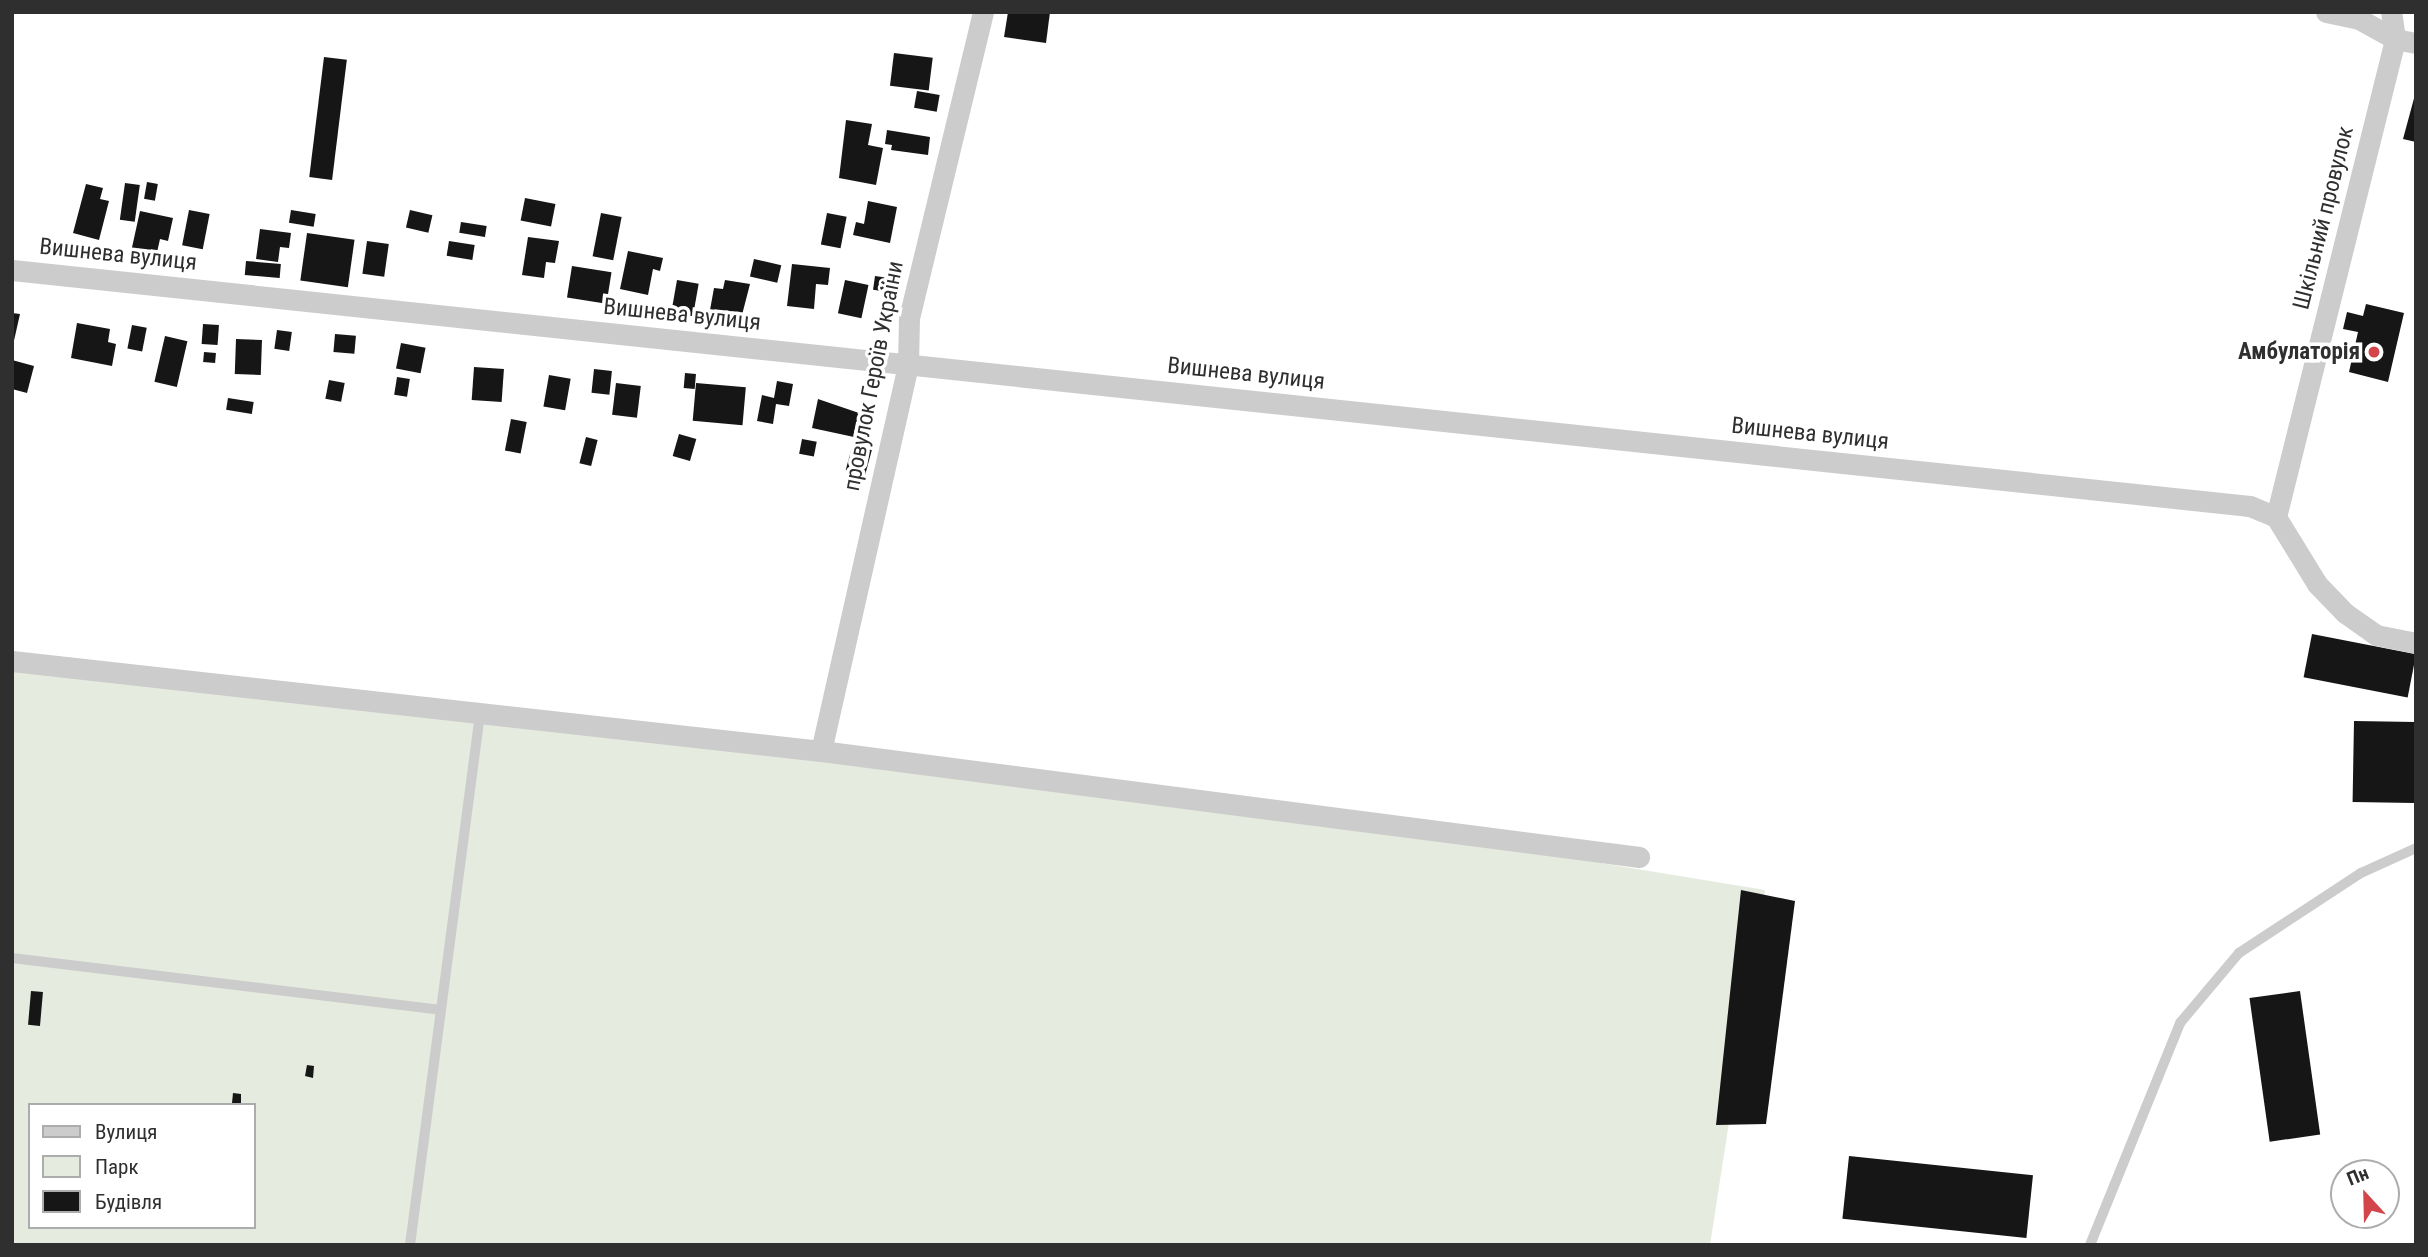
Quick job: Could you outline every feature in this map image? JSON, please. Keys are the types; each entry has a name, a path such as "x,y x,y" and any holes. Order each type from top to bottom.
{"street":[{"name":"провулок Героїв України","path":"821,751 908,365 909,318 983,12"},
{"path":"2326,12 2359,19 2405,41"},
{"name":"Шкільний провулок","path":"2276,517 2405,41 2391,12"},
{"name":"Вишнева вулиця","path":"12,270 2250,506 2276,517"},
{"path":"2276,517 2317,584 2345,613 2376,635 2416,643"},
{"path":"12,661 821,751 1639,857"}],"lane":[{"path":"410,1245 480,714"},
{"path":"2091,1245 2180,1023 2239,953 2361,873 2416,848"},
{"path":"12,958 441,1010"}],"green space":[{"path":"12,661 1276,810 1765,890 1710,1245 12,1245"}],"building":[{"path":"1008,12 1050,12 1046,43 1004,37"},
{"path":"894,53 933,58 929,91 890,86"},
{"path":"324,57 347,60 332,180 309,177"},
{"path":"917,91 940,95 937,112 914,108"},
{"path":"2416,91 2416,142 2403,139"},
{"path":"846,120 872,124 868,145 883,148 876,185 839,178"},
{"path":"887,130 930,137 928,155 891,150 892,145 885,144"},
{"path":"147,182 158,184 155,201 144,199"},
{"path":"125,183 140,185 135,222 120,220"},
{"path":"86,184 103,188 100,199 109,201 99,240 73,233"},
{"path":"525,198 555,204 551,226 521,221"},
{"path":"868,201 897,207 890,243 853,235 856,222 864,224"},
{"path":"189,210 210,214 203,249 182,245"},
{"path":"291,210 316,214 314,227 289,223"},
{"path":"410,210 432,215 428,233 406,228"},
{"path":"140,211 173,218 168,241 160,239 156,257 131,252"},
{"path":"601,213 622,217 613,260 593,256"},
{"path":"827,213 847,217 841,248 821,244"},
{"path":"461,222 487,226 485,237 459,233"},
{"path":"260,229 291,233 289,248 280,247 278,262 256,259"},
{"path":"307,233 355,240 348,287 300,281"},
{"path":"528,237 559,241 555,263 546,262 544,278 522,275"},
{"path":"367,241 389,244 384,277 362,274"},
{"path":"449,241 475,245 472,260 447,256"},
{"path":"628,251 663,258 660,271 653,269 648,295 620,289"},
{"path":"754,259 781,265 777,283 750,277"},
{"path":"246,261 281,264 280,278 245,275"},
{"path":"792,264 830,268 828,285 816,284 814,309 787,306"},
{"path":"572,266 612,272 607,304 567,298"},
{"path":"875,276 896,279 894,293 873,290"},
{"path":"677,280 699,284 693,316 671,312"},
{"path":"725,280 750,284 742,315 710,310 714,288 723,289"},
{"path":"845,280 868,285 861,318 838,313"},
{"name":"Амбулаторія","path":"2366,304 2404,313 2388,382 2349,372 2358,332 2343,329 2347,312 2363,316"},
{"path":"12,313 20,314 13,345 12,345"},
{"path":"77,323 110,329 108,342 116,344 112,366 71,358"},
{"path":"203,324 219,325 218,345 202,344"},
{"path":"132,325 147,328 142,351 127,349"},
{"path":"277,330 292,332 289,351 274,349"},
{"path":"335,334 356,336 354,354 333,352"},
{"path":"165,336 187,341 177,387 154,382"},
{"path":"236,339 262,340 261,375 235,374"},
{"path":"401,343 426,348 421,373 396,369"},
{"path":"204,352 216,353 215,363 203,362"},
{"path":"12,360 34,366 27,393 12,389"},
{"path":"474,367 504,369 502,402 472,400"},
{"path":"594,369 612,371 609,395 591,393"},
{"path":"685,373 696,374 695,389 684,388"},
{"path":"549,375 571,379 565,410 543,407"},
{"path":"397,377 410,379 407,397 394,395"},
{"path":"329,380 345,383 341,402 325,399"},
{"path":"777,381 793,384 789,406 776,404 773,424 757,421 762,395 774,398"},
{"path":"616,383 641,386 637,418 612,415"},
{"path":"696,383 746,387 742,425 693,421"},
{"path":"228,398 254,402 252,414 226,410"},
{"path":"818,399 859,413 854,437 812,428"},
{"path":"511,419 527,422 521,453 505,450"},
{"path":"679,434 696,439 690,461 673,456"},
{"path":"586,437 598,440 591,466 579,463"},
{"path":"802,439 817,442 814,457 799,454"},
{"path":"853,443 872,448 865,475 846,470"},
{"path":"2312,634 2416,654 2408,697 2304,677"},
{"path":"2354,721 2416,722 2415,803 2353,802"},
{"path":"1741,890 1795,901 1766,1124 1716,1125"},
{"path":"31,991 43,992 40,1026 28,1025"},
{"path":"2300,991 2320,1135 2270,1142 2249,998"},
{"path":"307,1065 314,1066 313,1078 305,1076"},
{"path":"233,1093 241,1094 241,1103 232,1103"},
{"path":"1849,1156 2033,1175 2026,1238 1842,1219"}],"place":[{"name":"Амбулаторія","path":"2374,352"}]}
